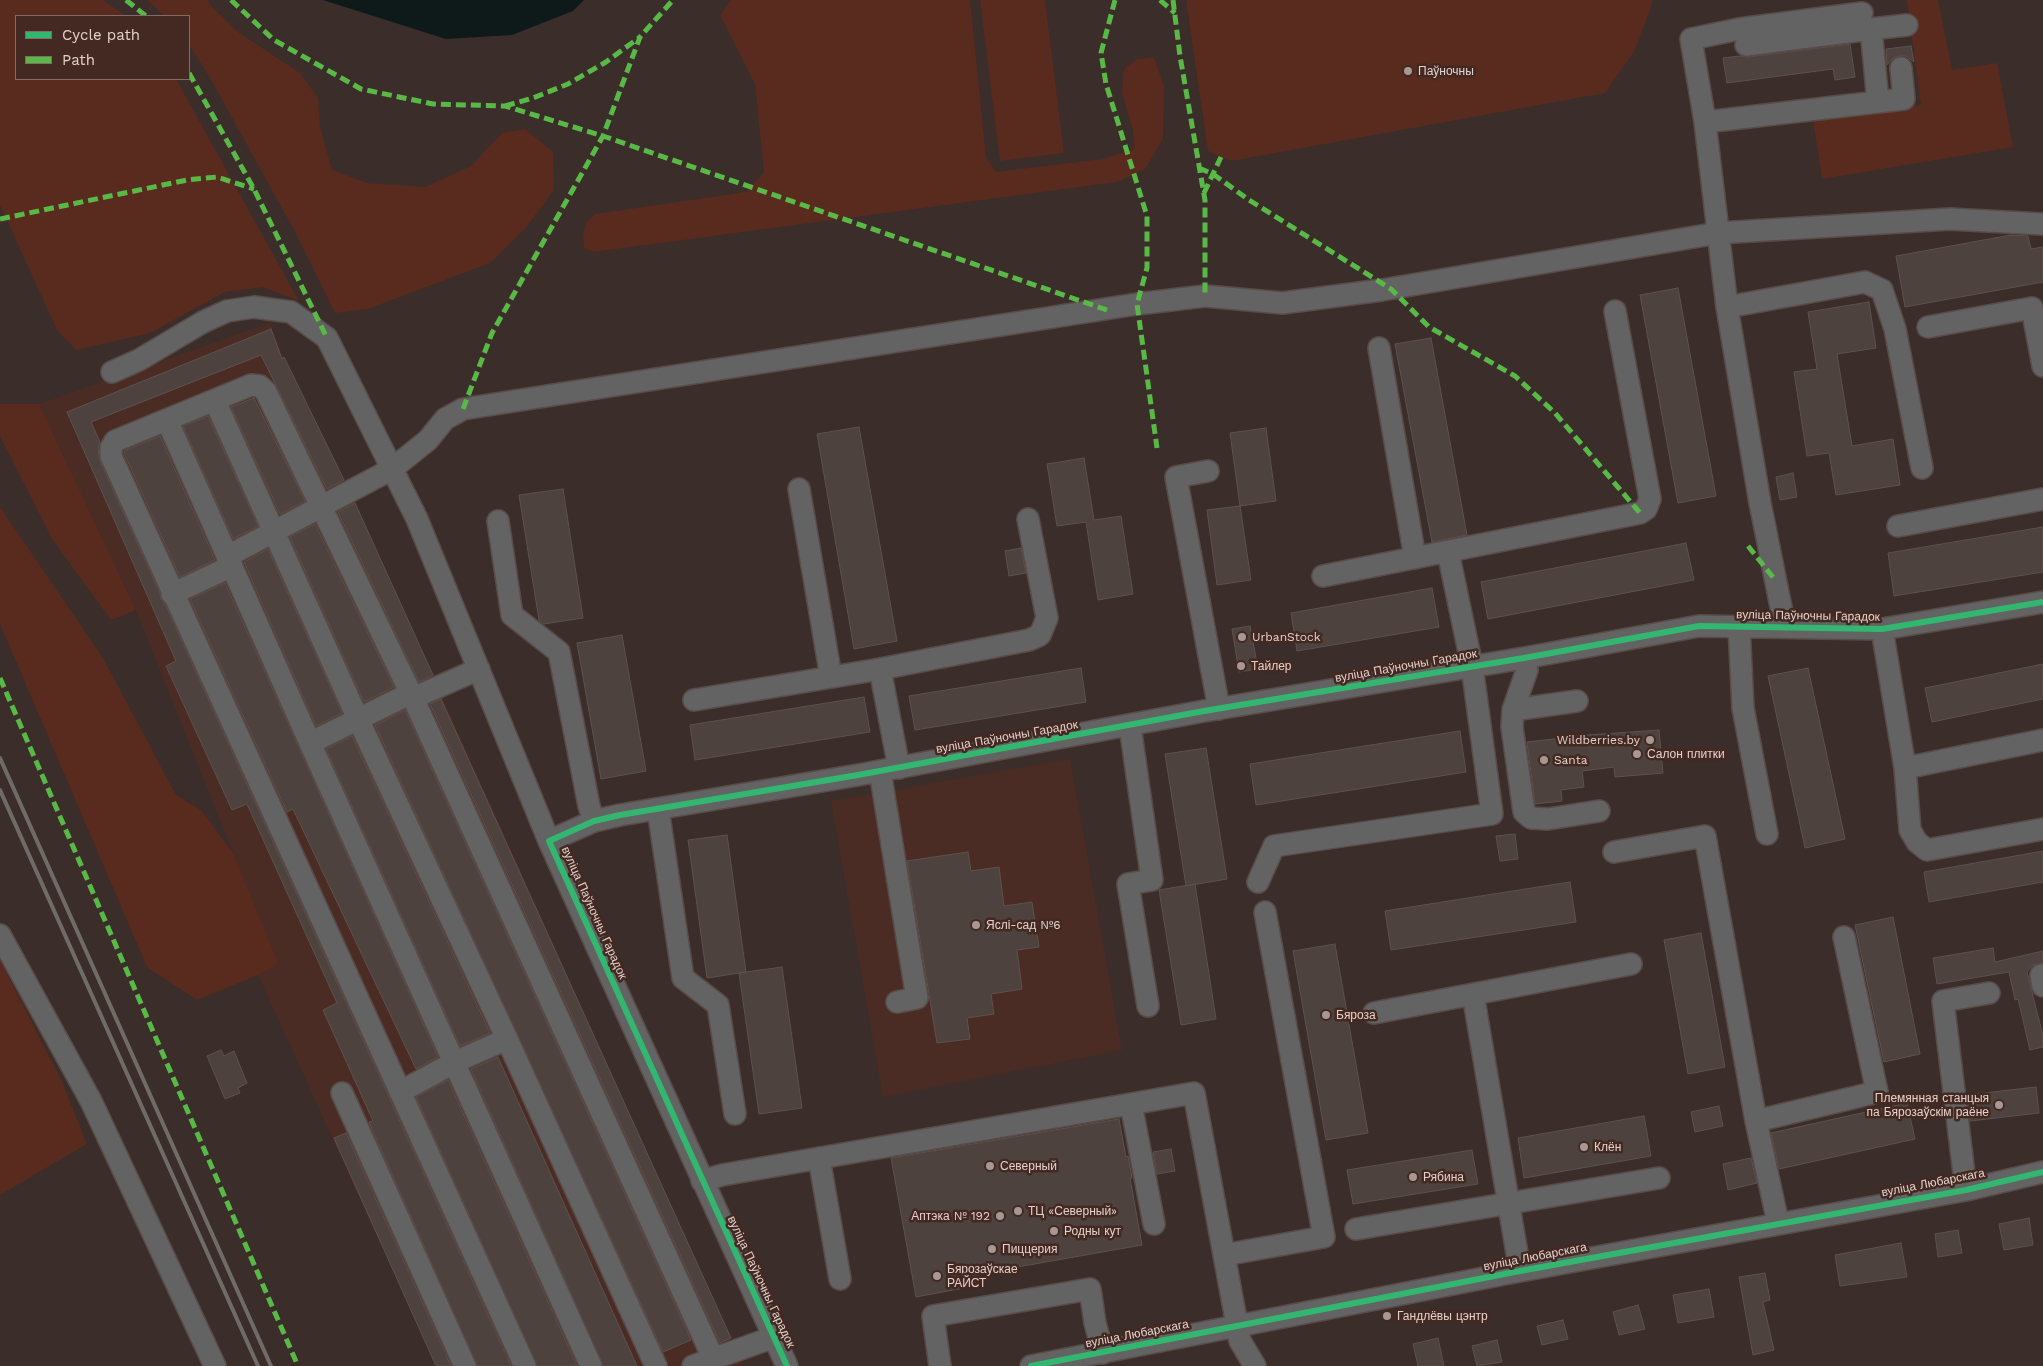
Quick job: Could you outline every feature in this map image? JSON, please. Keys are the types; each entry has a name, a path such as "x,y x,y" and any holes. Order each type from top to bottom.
{"street":[{"path":"1746,45 1866,21"},
{"path":"1866,21 1878,102"},
{"path":"1785,627 1760,503 1727,306 1705,122 1691,39 1739,28 1866,21 1907,25"},
{"path":"1705,122 1904,99 1902,68"},
{"path":"172,594 230,561 275,532 392,469 428,440 445,419 462,409 1137,304 1205,296 1282,303 1382,290 1718,233 1950,219 2043,224"},
{"path":"1727,306 1864,282 1882,290 1895,329 1922,468"},
{"path":"112,372 139,360 183,333 228,311 254,307 291,312 326,338 417,519 549,841"},
{"path":"1928,327 2032,308 2043,366"},
{"path":"1323,576 1640,513 1646,509 1650,499 1615,311"},
{"path":"1379,348 1415,558"},
{"path":"524,1366 110,456 110,448 115,441 251,385 260,386 266,392 412,695 713,1358"},
{"path":"216,401 358,719 656,1366"},
{"path":"167,420 310,743 591,1366"},
{"path":"1208,471 1176,477 1219,709"},
{"path":"799,489 830,677"},
{"path":"1898,526 2043,499"},
{"path":"694,700 880,669 1029,640 1040,635 1047,618 1028,519"},
{"path":"498,521 512,615 559,652 589,806 594,821"},
{"path":"1258,882 1274,846 1492,814 1472,666 1448,552"},
{"name":"вуліца Паўночны Гарадок","path":"787,1366 549,841 594,821 658,809 1699,626 1882,629 2043,602"},
{"path":"1739,626 1743,708 1767,834"},
{"path":"1882,629 1905,768 1910,830 1917,842 1927,850 2043,829"},
{"path":"1524,658 1527,670 1513,710 1512,727 1524,812 1530,818 1548,819 1599,811"},
{"path":"310,743 412,695 479,669"},
{"path":"880,669 889,769 917,998 897,1002"},
{"path":"1513,710 1577,701"},
{"path":"1130,726 1152,880 1128,884 1148,1006"},
{"path":"1905,768 2043,740"},
{"path":"658,809 683,978 718,1005 734,1114"},
{"path":"1614,852 1705,836 1756,1121 1778,1223"},
{"path":"1224,1254 1324,1237 1265,912"},
{"path":"0,935 91,1101 215,1366"},
{"path":"1756,1121 1877,1092 1844,938"},
{"path":"1374,1013 1631,964"},
{"path":"1966,1190 1943,1001 1989,993"},
{"path":"1473,994 1520,1271"},
{"path":"400,1092 455,1062 507,1040"},
{"path":"342,1093 465,1366"},
{"path":"702,1181 722,1175 1194,1093 1240,1341 1255,1366"},
{"path":"1131,1104 1154,1224"},
{"path":"819,1158 840,1279"},
{"name":"вуліца Любарскага","path":"1031,1366 1520,1271 1966,1190 2043,1172"},
{"path":"1356,1229 1659,1178"},
{"path":"940,1366 933,1316 1090,1288 1095,1323 1103,1353"},
{"path":"692,1366 774,1337"}],"shaded area":[{"path":"0,0 103,0 125,15 15,15 15,80 177,80 299,301 263,287 225,292 150,333 76,350 57,330 0,205"},
{"path":"147,0 208,0 212,7 238,32 300,73 318,98 320,127 332,170 367,183 425,187 471,166 502,133 525,129 553,152 554,190 525,229 490,263 368,309 335,313 294,230 209,76 190,47 190,15 163,15"},
{"path":"323,0 584,0 573,11 512,35 446,39"},
{"path":"731,0 970,0 986,157 996,172 1103,159 1134,149 1133,131 1122,93 1124,69 1137,59 1154,57 1164,87 1163,139 1145,169 1117,182 593,252 584,248 583,236 586,223 595,214 746,192 764,172 755,84 720,15"},
{"path":"980,0 1045,0 1064,153 1000,161"},
{"name":"Паўночны","path":"1186,0 1652,0 1652,4 1635,50 1605,93 1231,161 1208,151"},
{"path":"1907,0 1938,0 1952,70 1997,63 2013,147 1822,179 1813,119 1921,105"},
{"path":"270,323 284,357 353,498 743,1366 436,1366 258,975 277,963 136,610 39,404"},
{"path":"0,404 39,404 136,610 111,620 52,539 0,436"},
{"path":"0,507 103,658 176,795 201,810 233,853 278,963 258,975 197,1000 147,967 0,624"},
{"name":"Яслі-сад №6","path":"1070,759 1122,1050 883,1097 831,801"},
{"path":"0,960 62,1082 87,1144 0,1195"}],"building":[{"path":"1850,44 1855,77 1835,80 1833,69 1727,83 1723,58 1748,57"},
{"path":"1911,46 1914,62 1906,56 1899,56 1893,58 1887,65 1886,49"},
{"path":"2011,235 2028,236 2031,249 2043,247 2043,282 1905,307 1896,256"},
{"path":"1678,288 1716,496 1678,503 1640,295"},
{"path":"1869,302 1876,348 1837,354 1852,446 1893,439 1900,485 1836,495 1829,453 1807,456 1794,372 1817,369 1808,312"},
{"path":"271,329 282,359 284,357 344,480 327,489 261,355 91,422 100,442 98,448 100,461 160,593 161,599 165,604 511,1366 477,1366 369,1122 373,1121 323,1010 337,1003 247,804 232,810 166,666 176,661 67,412"},
{"path":"1431,338 1467,535 1432,542 1395,344"},
{"path":"254,398 305,501 280,514 231,407"},
{"path":"208,416 258,526 233,539 183,426"},
{"path":"859,427 897,641 854,649 817,434"},
{"path":"1266,428 1276,501 1240,506 1230,433"},
{"path":"160,436 215,560 180,577 124,453 124,451"},
{"path":"1084,458 1094,520 1121,516 1133,594 1098,600 1086,522 1057,526 1047,464"},
{"path":"1793,473 1797,497 1780,500 1776,477"},
{"path":"563,489 583,618 544,624 539,620 519,495"},
{"path":"355,503 433,675 419,682 338,512"},
{"path":"1240,506 1251,580 1217,585 1207,510"},
{"path":"315,524 394,687 364,702 290,537"},
{"path":"2043,527 2043,572 1894,596 1888,553"},
{"path":"1686,543 1694,580 1488,619 1481,582"},
{"path":"1021,548 1026,573 1009,576 1005,551"},
{"path":"268,549 342,713 316,726 244,562"},
{"path":"225,583 438,1057 416,1069 293,809 287,812 190,599"},
{"path":"1432,588 1439,627 1297,651 1291,613"},
{"path":"1250,626 1258,669 1239,672 1232,629"},
{"path":"622,635 646,771 601,779 577,643"},
{"path":"2043,664 2043,699 1932,722 1925,688"},
{"path":"1081,668 1086,702 915,730 909,696"},
{"path":"1808,668 1845,839 1805,848 1768,676"},
{"path":"864,697 870,732 695,760 690,725"},
{"path":"441,699 731,1338 720,1343 430,704"},
{"path":"405,710 691,1340 663,1352 375,725"},
{"path":"1659,730 1663,773 1615,777 1614,767 1582,771 1584,787 1561,790 1562,801 1535,804 1527,742"},
{"path":"1460,731 1466,772 1256,805 1250,764"},
{"path":"352,736 490,1033 460,1046 326,749"},
{"path":"1206,748 1227,879 1186,886 1165,754"},
{"path":"1515,834 1518,859 1500,861 1496,836"},
{"path":"727,835 746,972 707,978 688,840"},
{"path":"2043,851 2043,882 1929,902 1924,872"},
{"path":"968,852 971,871 999,867 1004,906 1032,902 1039,947 1017,950 1022,989 991,994 994,1014 967,1018 970,1039 937,1043 907,861"},
{"path":"1570,882 1576,922 1391,950 1385,911"},
{"path":"1195,884 1216,1019 1181,1025 1159,890"},
{"path":"1893,917 1920,1054 1884,1062 1855,925"},
{"path":"1701,933 1725,1067 1688,1074 1664,940"},
{"name":"Бяроза","path":"1335,944 1368,1133 1326,1140 1293,951"},
{"path":"1993,948 1995,962 2043,951 2043,963 2033,965 2027,972 2043,1036 2043,1047 2030,1050 2018,999 2015,1000 2009,972 1937,984 1933,958"},
{"path":"782,967 802,1108 759,1114 739,973"},
{"path":"221,1050 224,1056 234,1051 247,1083 238,1088 240,1093 225,1099 207,1056"},
{"path":"498,1057 637,1366 603,1366 471,1069"},
{"path":"448,1080 577,1366 537,1366 416,1097"},
{"name":"Племянная станцыя па Бярозаўскім раёне","path":"2036,1087 2039,1113 1970,1121 1967,1095"},
{"path":"1907,1103 1915,1139 1779,1169 1771,1133"},
{"path":"1719,1106 1723,1126 1695,1132 1691,1112"},
{"name":"Клён","path":"1644,1116 1651,1156 1524,1178 1518,1138"},
{"name":"ТЦ «Северный»","path":"1119,1119 1126,1157 1128,1156 1142,1245 978,1274 980,1285 916,1297 891,1158"},
{"path":"346,1133 451,1366 436,1366 334,1138"},
{"path":"1171,1149 1175,1171 1157,1174 1153,1152"},
{"name":"Рябина","path":"1472,1150 1478,1184 1353,1204 1347,1170"},
{"path":"1751,1158 1757,1183 1728,1190 1723,1164"},
{"path":"2029,1218 2033,1245 2004,1250 1999,1224"},
{"path":"1958,1230 1962,1253 1938,1257 1935,1234"},
{"path":"1901,1243 1907,1277 1840,1286 1835,1255"},
{"path":"1765,1273 1770,1300 1763,1302 1774,1350 1753,1355 1739,1277"},
{"path":"1709,1289 1714,1317 1678,1323 1673,1295"},
{"path":"1638,1305 1645,1329 1619,1335 1613,1312"},
{"path":"1563,1320 1568,1339 1542,1345 1537,1326"},
{"path":"1438,1338 1444,1366 1418,1366 1413,1344"},
{"path":"1497,1340 1502,1362 1477,1366 1472,1346"}],"railway":[{"path":"0,758 271,1366"},
{"path":"0,790 258,1366"}],"marked path":[{"path":"126,0 145,15"},
{"path":"231,0 274,40 361,89 433,104 505,106 603,136 1107,310"},
{"path":"463,409 492,333 603,136 640,37 673,0"},
{"path":"1115,0 1101,53 1106,84 1147,216 1147,268 1137,304 1157,448"},
{"path":"1160,0 1175,13"},
{"path":"1173,0 1180,56 1205,200 1205,296"},
{"path":"505,106 533,98 568,84 606,62 640,37"},
{"path":"190,75 254,189 327,338"},
{"path":"1204,193 1221,157"},
{"path":"1199,168 1213,174 1249,200 1391,289 1429,327 1515,376 1555,413 1640,513"},
{"path":"0,219 187,180 217,177 254,189"},
{"path":"1748,546 1776,581"},
{"path":"0,678 298,1366"}],"cycle path":[{"path":"787,1366 549,841 594,821 620,815 858,775 1204,711 1524,658 1699,626 1882,629 2043,602"},
{"path":"1031,1366 1520,1271 1966,1190 2043,1172"}],"place":[{"name":"Паўночны","path":"1408,71"},
{"name":"UrbanStock","path":"1242,637"},
{"name":"Тайлер","path":"1241,666"},
{"name":"Wildberries.by","path":"1650,740"},
{"name":"Салон плитки","path":"1637,754"},
{"name":"Santa","path":"1544,760"},
{"name":"Яслі-сад №6","path":"976,925"},
{"name":"Бяроза","path":"1326,1015"},
{"name":"Племянная станцыя па Бярозаўскім раёне","path":"1999,1105"},
{"name":"Клён","path":"1584,1147"},
{"name":"Северный","path":"990,1166"},
{"name":"Рябина","path":"1413,1177"},
{"name":"ТЦ «Северный»","path":"1018,1211"},
{"name":"Аптэка № 192","path":"1000,1216"},
{"name":"Родны кут","path":"1054,1231"},
{"name":"Пиццерия","path":"992,1249"},
{"name":"Бярозаўскае РАЙСТ","path":"937,1276"},
{"name":"Гандлёвы цэнтр","path":"1387,1316"}]}
